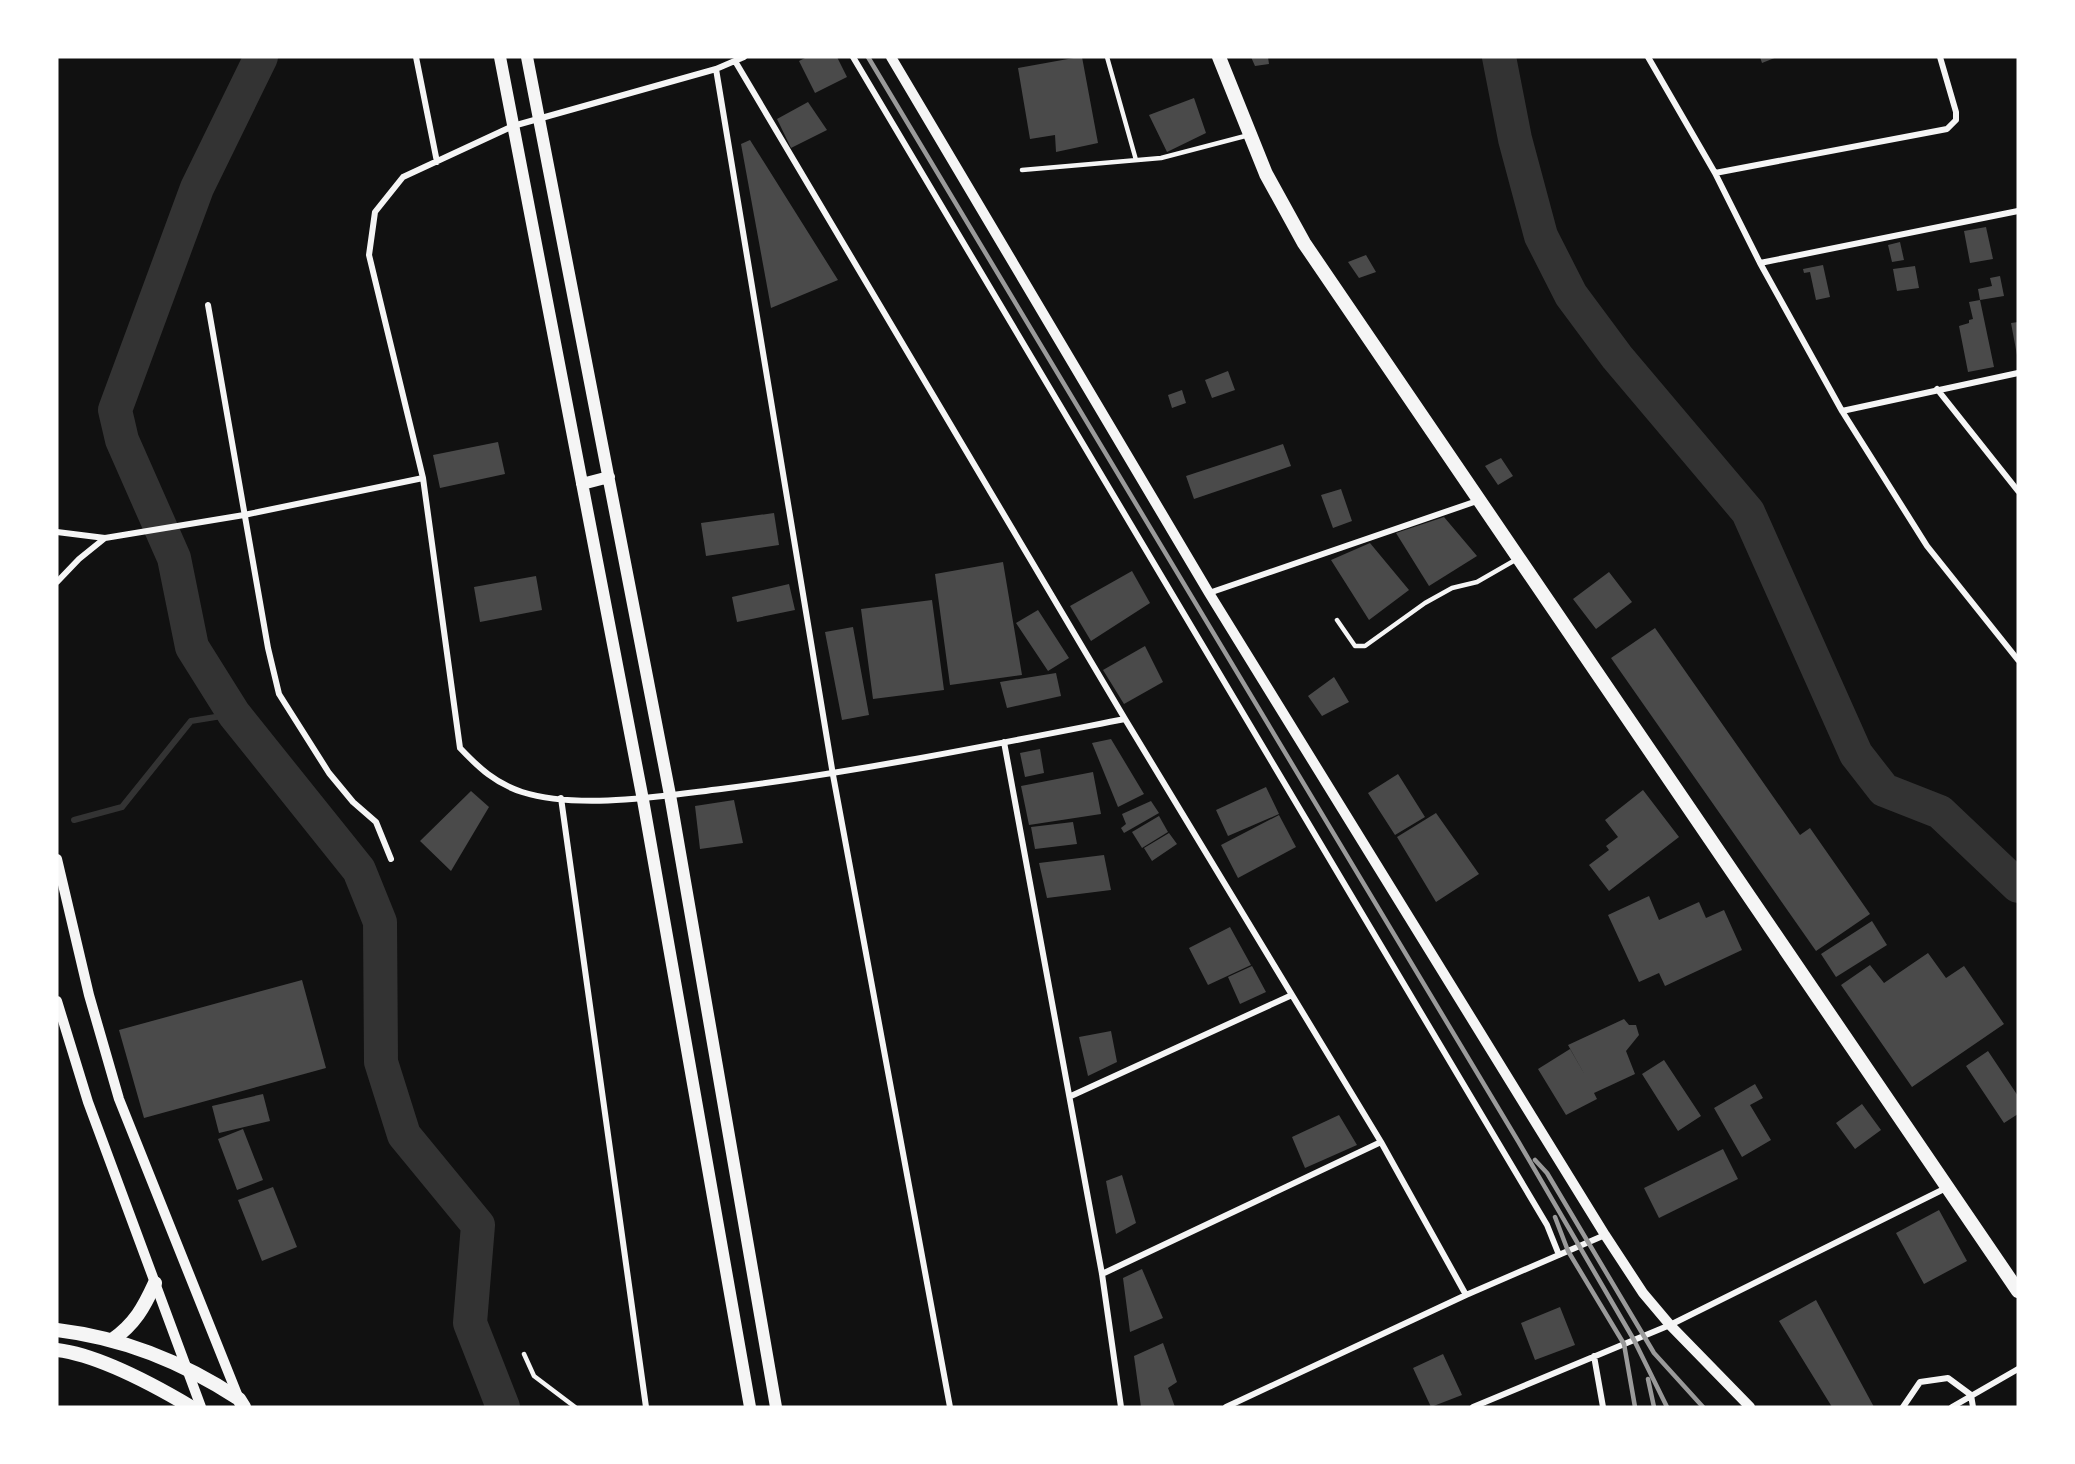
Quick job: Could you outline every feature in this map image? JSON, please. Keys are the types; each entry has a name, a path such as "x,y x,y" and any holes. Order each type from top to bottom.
{"main road":[{"path":"500,57 643,800 750,1407"},
{"path":"527,57 670,795 776,1407"},
{"path":"1219,57 1249,135 1304,243 1477,501 2018,1291"},
{"path":"582,483 609,477"},
{"path":"112,1340 130,1328 141,1314 155,1282"},
{"path":"57,1330 112,1340 187,1367 241,1403"},
{"path":"57,1350 70,1352 106,1365 166,1392 190,1407"}],"street":[{"path":"416,57 437,162"},
{"path":"744,57 716,69 513,126 403,177 375,212 369,255 423,478 460,748 487,776 522,792 561,798 643,800 832,775 1125,719"},
{"path":"853,57 1541,1215 1559,1255"},
{"path":"891,57 1209,593 1605,1235 1644,1293 1670,1325 1750,1407"},
{"path":"1648,57 1715,173 1760,263 1842,411 1927,546 2018,660"},
{"path":"1715,173 1947,129 1956,120 1956,112 1940,57"},
{"path":"735,61 1125,719 1381,1142 1466,1295"},
{"path":"716,69 832,775 950,1407"},
{"path":"1760,263 2018,211"},
{"path":"208,305 268,648 279,694 329,773 353,802 376,822 391,859"},
{"path":"1842,411 2018,372"},
{"path":"1937,389 2018,491"},
{"path":"57,532 105,538 120,537 244,515 423,478"},
{"path":"1209,593 1477,501"},
{"path":"57,582 79,559 105,538"},
{"path":"1005,742 1071,1096 1102,1274 1121,1407"},
{"path":"561,798 646,1407"},
{"path":"57,859 89,995 119,1099 241,1403"},
{"path":"1071,1096 1292,995"},
{"path":"57,1001 88,1102 201,1407"},
{"path":"1102,1274 1381,1142"},
{"path":"1473,1407 1670,1325 1948,1187"},
{"path":"1226,1407 1466,1295 1605,1235"},
{"path":"1594,1356 1603,1407"},
{"path":"1952,1407 2018,1369"},
{"path":"1903,1407 1920,1382 1948,1378 1971,1395 1974,1407"}],"lane":[{"path":"1107,57 1136,160"},
{"path":"1022,170 1161,158 1249,135"},
{"path":"1337,620 1355,646 1365,646 1425,603 1452,588 1477,582 1517,559"},
{"path":"524,1354 534,1376 575,1407"}],"building":[{"path":"807,57 837,57 847,77 815,93 799,61"},
{"path":"1082,57 1098,143 1056,152 1055,135 1030,139 1018,68"},
{"path":"1251,57 1268,57 1269,64 1255,66"},
{"path":"1760,57 1777,57 1762,63"},
{"path":"1194,98 1206,133 1167,152 1149,115"},
{"path":"808,102 827,130 791,148 777,119"},
{"path":"750,140 838,280 771,308 741,144"},
{"path":"1986,227 1993,259 1970,263 1964,231"},
{"path":"1900,242 1904,260 1892,262 1888,245"},
{"path":"1366,255 1376,272 1359,278 1348,262"},
{"path":"1823,265 1830,297 1816,300 1810,272 1804,273 1803,269"},
{"path":"1915,266 1919,288 1897,291 1893,269"},
{"path":"2000,276 2004,296 1980,300 1978,289 1992,286 1990,278"},
{"path":"1980,300 1994,367 1968,372 1959,326 1973,319 1969,302"},
{"path":"2018,322 2018,355 2017,355 2011,323"},
{"path":"1228,371 1235,390 1212,398 1205,380"},
{"path":"1182,390 1186,403 1172,408 1168,395"},
{"path":"498,442 505,474 440,488 433,455"},
{"path":"1283,444 1291,466 1194,499 1186,476"},
{"path":"1501,458 1513,476 1498,485 1485,466"},
{"path":"1341,489 1352,521 1333,528 1321,495"},
{"path":"774,513 779,545 706,556 701,523"},
{"path":"1444,517 1477,556 1429,586 1396,533"},
{"path":"1370,543 1409,590 1369,620 1331,560"},
{"path":"1003,562 1022,675 950,685 935,574"},
{"path":"1132,571 1150,603 1091,641 1070,606"},
{"path":"1609,572 1632,602 1596,629 1573,599"},
{"path":"536,576 542,610 480,622 474,587"},
{"path":"789,584 795,610 737,622 732,597"},
{"path":"932,600 944,690 873,699 861,609"},
{"path":"1038,610 1069,658 1048,671 1016,623"},
{"path":"853,627 869,715 842,720 825,632"},
{"path":"1655,628 1800,835 1810,828 1870,914 1816,951 1611,658"},
{"path":"1145,646 1163,682 1124,704 1103,670"},
{"path":"1056,673 1061,696 1007,708 1000,682"},
{"path":"1334,677 1349,702 1322,716 1308,696"},
{"path":"1111,739 1144,794 1118,807 1092,743"},
{"path":"1040,749 1044,773 1025,777 1020,753"},
{"path":"1093,772 1101,814 1029,825 1021,786"},
{"path":"1398,774 1425,817 1395,835 1368,793"},
{"path":"1266,787 1279,814 1228,836 1216,810"},
{"path":"1643,790 1679,837 1609,891 1589,865 1609,850 1606,846 1618,837 1605,820"},
{"path":"471,791 489,807 451,871 420,841"},
{"path":"734,800 743,843 700,849 695,806"},
{"path":"1151,801 1159,813 1124,833 1121,828 1126,824 1122,814"},
{"path":"1436,813 1479,874 1436,902 1397,837"},
{"path":"1279,815 1296,847 1238,878 1221,845"},
{"path":"1159,816 1168,832 1142,848 1132,832"},
{"path":"1073,822 1077,844 1035,849 1031,827"},
{"path":"1169,833 1177,844 1152,861 1144,848"},
{"path":"1104,855 1111,890 1047,898 1039,863"},
{"path":"1649,896 1659,920 1699,902 1706,918 1724,910 1742,950 1665,986 1659,973 1639,982 1608,915"},
{"path":"1872,921 1887,945 1836,977 1821,954"},
{"path":"1230,927 1251,965 1208,985 1189,948"},
{"path":"1928,953 1946,978 1964,966 2004,1024 1912,1087 1841,985 1870,965 1884,983"},
{"path":"1252,966 1266,992 1240,1004 1228,977"},
{"path":"302,980 326,1068 144,1118 119,1030"},
{"path":"1624,1019 1629,1025 1636,1025 1639,1035 1626,1051 1635,1074 1594,1093 1597,1099 1566,1115 1538,1069 1570,1049 1585,1075 1568,1045"},
{"path":"1111,1031 1117,1062 1088,1076 1079,1037"},
{"path":"1988,1051 2018,1096 2018,1114 2004,1123 1966,1066"},
{"path":"1664,1060 1701,1116 1678,1131 1642,1074"},
{"path":"1755,1084 1763,1098 1750,1105 1771,1140 1742,1157 1714,1108"},
{"path":"263,1094 270,1121 219,1133 212,1106"},
{"path":"1862,1104 1881,1130 1855,1149 1836,1123"},
{"path":"1339,1115 1357,1145 1305,1168 1292,1137"},
{"path":"243,1129 263,1180 237,1190 218,1139"},
{"path":"1723,1149 1738,1179 1659,1218 1644,1188"},
{"path":"1122,1175 1136,1223 1116,1234 1106,1181"},
{"path":"273,1187 297,1247 262,1261 238,1200"},
{"path":"1939,1210 1967,1261 1924,1284 1896,1233"},
{"path":"1142,1269 1163,1318 1130,1332 1123,1278"},
{"path":"1816,1300 1874,1407 1832,1407 1779,1321"},
{"path":"1560,1307 1575,1345 1535,1360 1521,1323"},
{"path":"1163,1343 1177,1382 1168,1388 1175,1407 1141,1407 1134,1356"},
{"path":"1443,1354 1462,1395 1431,1407 1413,1368"}],"waterway":[{"path":"261,57 197,188 115,410 122,440 174,558 192,647 234,714 359,870 380,922 381,1062 404,1135 478,1225 470,1323 503,1407"},
{"path":"1499,57 1515,139 1541,236 1571,295 1617,357 1748,512 1856,754 1884,790 1940,812 2018,886"},
{"path":"74,820 122,807 191,721 234,714"}],"railway":[{"path":"868,57 1518,1141 1634,1340 1667,1407"},
{"path":"1535,1160 1547,1173 1654,1353 1703,1407"},
{"path":"1555,1217 1568,1251 1624,1344 1635,1407"},
{"path":"1648,1379 1654,1407"}]}
